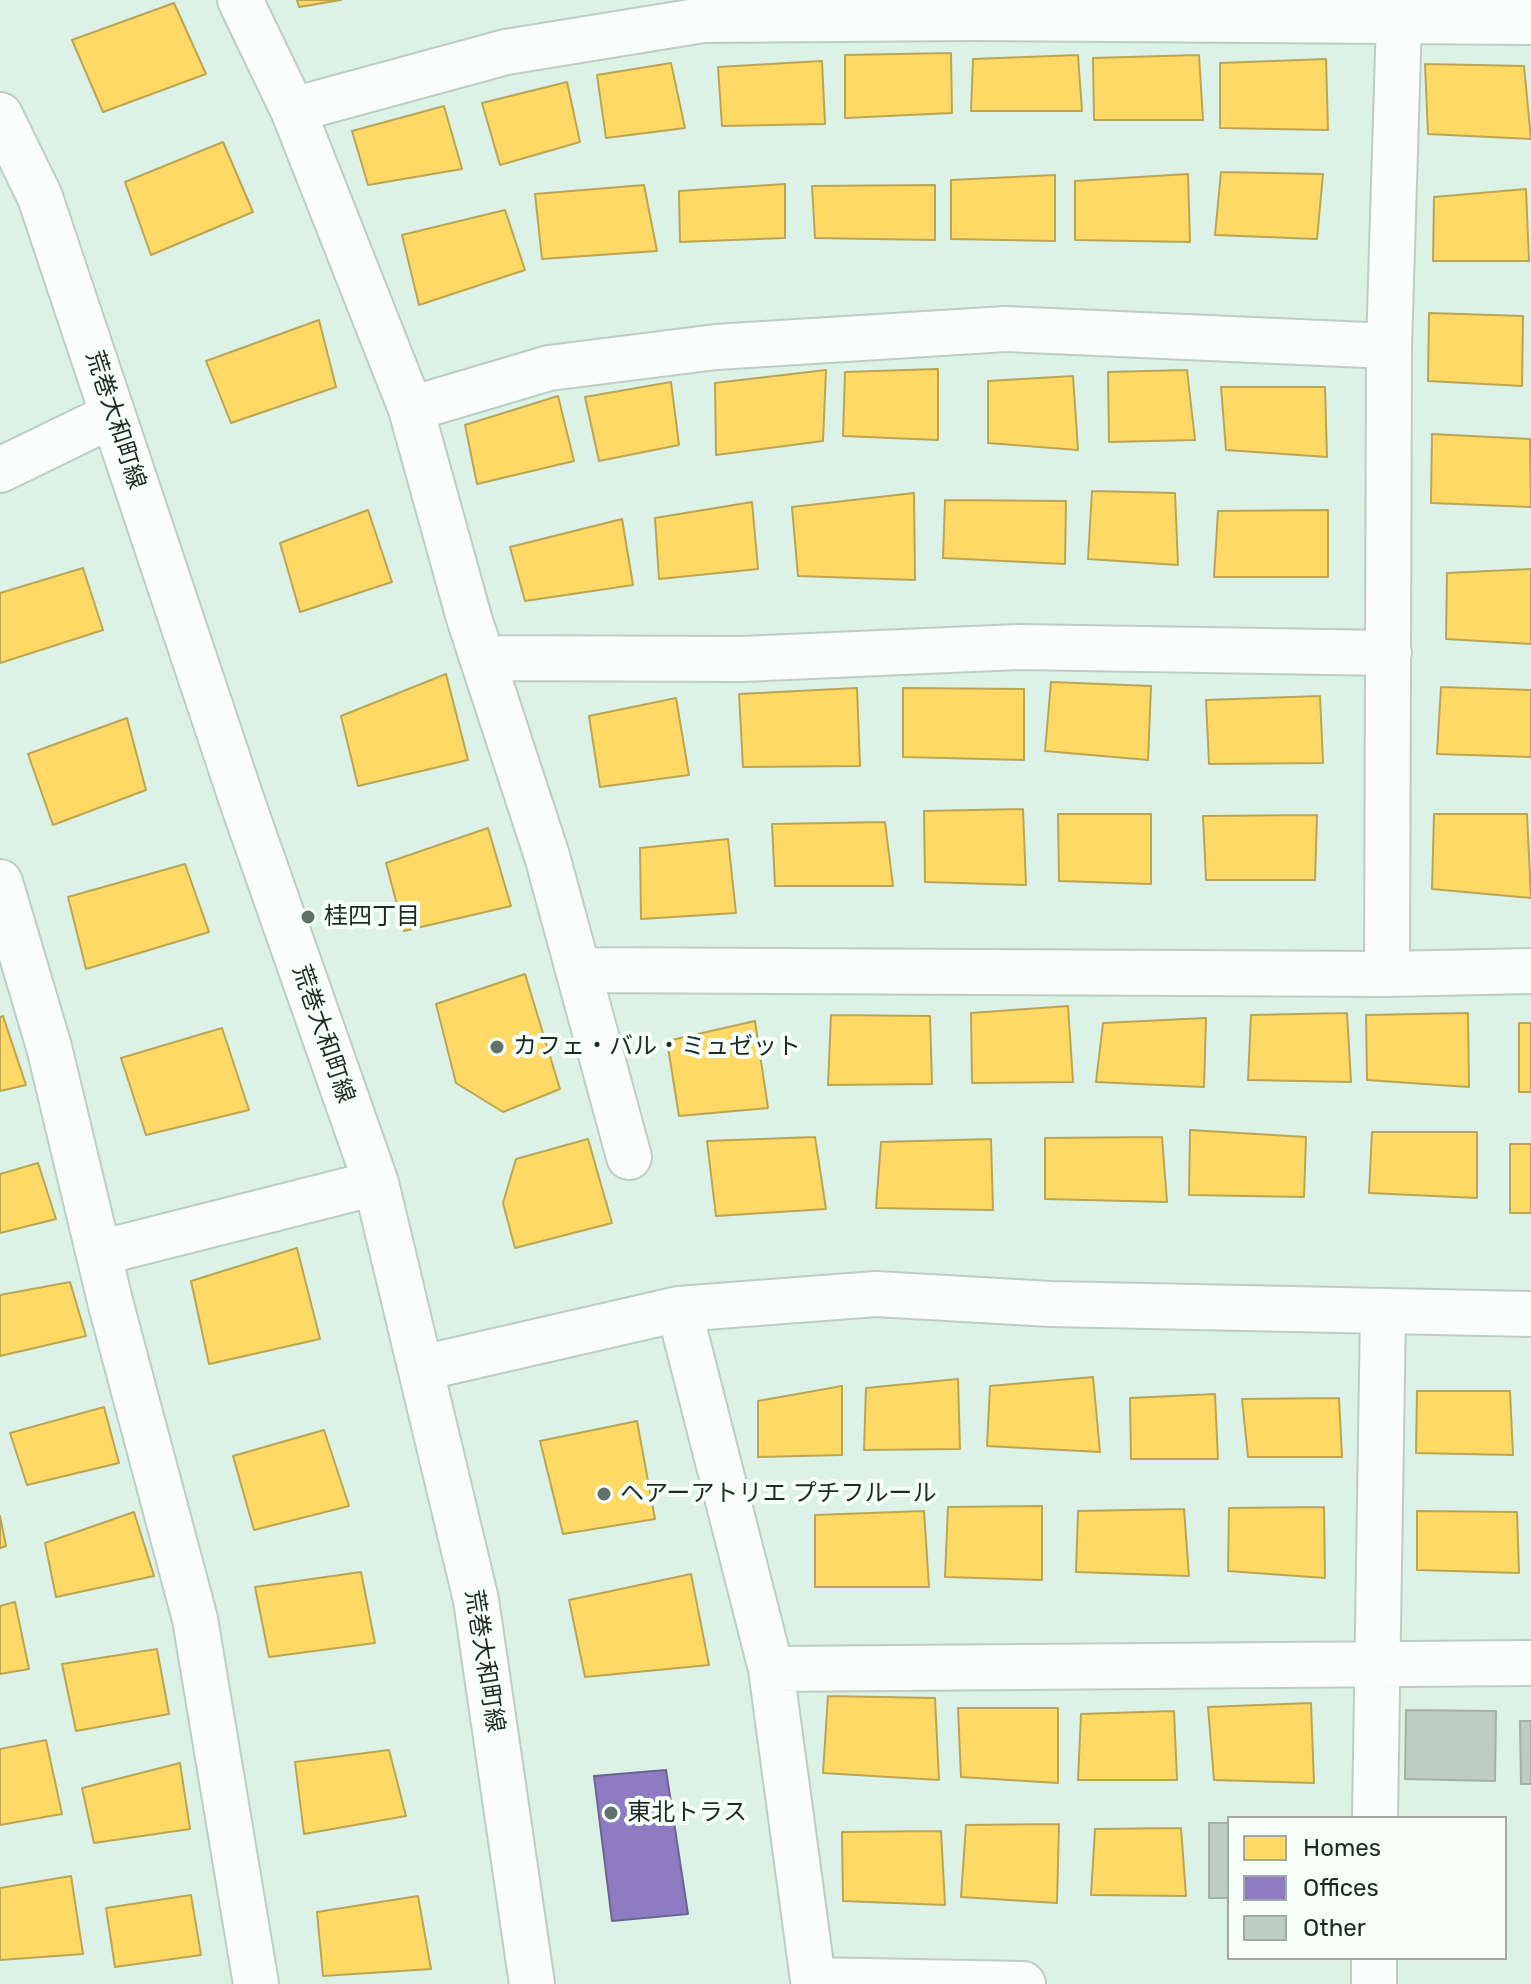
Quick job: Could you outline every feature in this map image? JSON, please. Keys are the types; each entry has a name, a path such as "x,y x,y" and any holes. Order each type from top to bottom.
{"street":[{"path":"240,0 293,110 411,409 482,658 547,856 629,1157"},
{"path":"293,110 506,52 703,20 972,9 1531,22"},
{"path":"1387,974 1389,346 1399,20"},
{"name":"荒巻大和町線","path":"0,115 40,197 376,1183 476,1600 532,1984"},
{"path":"411,409 549,368 731,346 1006,329 1389,346"},
{"path":"0,470 113,415"},
{"path":"482,658 742,659 1018,647 1389,653"},
{"path":"0,882 49,1047 99,1253 195,1619 256,1984"},
{"path":"579,970 1387,974 1531,971"},
{"path":"99,1253 376,1183"},
{"path":"422,1368 679,1309 876,1294 1051,1304 1531,1314"},
{"path":"679,1309 771,1669 813,1980 1023,1984"},
{"path":"1375,1816 1383,1311"},
{"path":"771,1669 1375,1667 1531,1663"},
{"path":"1374,1960 1374,1984"}],"building: Homes":[{"path":"297,0 341,0 299,7"},
{"path":"174,3 206,74 103,112 72,40"},
{"path":"951,53 952,113 845,118 845,55"},
{"path":"1078,55 1082,111 971,111 973,59"},
{"path":"1199,55 1203,120 1094,120 1093,58"},
{"path":"1326,59 1328,130 1220,128 1220,63"},
{"path":"822,61 825,124 722,126 718,67"},
{"path":"671,63 685,128 606,138 597,75"},
{"path":"1425,64 1524,66 1531,139 1428,134"},
{"path":"567,82 580,142 500,165 482,103"},
{"path":"444,106 462,169 368,185 352,131"},
{"path":"223,142 253,212 151,255 125,182"},
{"path":"1221,172 1323,174 1317,239 1215,235"},
{"path":"1188,174 1190,242 1075,240 1075,181"},
{"path":"1055,175 1055,241 951,239 951,180"},
{"path":"785,184 785,238 680,242 679,191"},
{"path":"644,185 657,251 542,259 535,194"},
{"path":"935,185 935,240 815,238 812,186"},
{"path":"1526,189 1529,261 1433,261 1434,197"},
{"path":"505,210 525,270 419,305 402,235"},
{"path":"1429,313 1523,316 1522,386 1428,381"},
{"path":"319,320 336,387 231,423 206,361"},
{"path":"938,369 938,440 843,436 845,372"},
{"path":"826,370 823,441 716,455 715,383"},
{"path":"1187,370 1195,440 1109,442 1108,372"},
{"path":"1073,376 1078,450 988,443 988,381"},
{"path":"671,382 679,445 599,461 585,397"},
{"path":"1221,387 1325,387 1327,457 1226,450"},
{"path":"558,396 574,461 477,484 465,425"},
{"path":"1432,434 1530,439 1531,507 1431,503"},
{"path":"1092,491 1175,493 1178,565 1088,559"},
{"path":"914,493 915,580 798,576 792,507"},
{"path":"945,500 1066,501 1065,564 943,558"},
{"path":"752,502 758,569 659,579 655,518"},
{"path":"368,510 392,582 300,612 280,543"},
{"path":"1328,510 1328,577 1214,577 1218,511"},
{"path":"622,519 633,585 525,601 510,547"},
{"path":"83,568 103,630 0,663 0,593"},
{"path":"1531,569 1531,644 1446,639 1447,573"},
{"path":"446,674 468,760 358,786 341,716"},
{"path":"1051,682 1151,686 1148,760 1045,751"},
{"path":"1441,687 1531,690 1531,757 1437,754"},
{"path":"857,688 860,766 743,767 739,694"},
{"path":"903,688 1024,689 1024,760 903,757"},
{"path":"1320,696 1323,763 1209,764 1206,700"},
{"path":"676,698 689,775 600,787 589,716"},
{"path":"127,718 146,790 53,825 28,754"},
{"path":"1023,809 1026,885 925,882 924,811"},
{"path":"1058,814 1151,814 1151,884 1059,881"},
{"path":"1434,814 1527,814 1531,898 1432,889"},
{"path":"1317,815 1315,880 1206,880 1203,816"},
{"path":"885,822 893,886 775,886 772,824"},
{"path":"488,828 511,906 404,931 386,863"},
{"path":"728,839 736,913 641,919 640,848"},
{"path":"185,864 209,932 86,969 68,897"},
{"path":"525,974 560,1089 503,1112 456,1083 436,1004"},
{"path":"1068,1006 1073,1082 972,1083 971,1013"},
{"path":"1347,1013 1351,1082 1248,1080 1251,1015"},
{"path":"1468,1013 1469,1087 1367,1080 1366,1015"},
{"path":"831,1015 930,1016 932,1084 828,1085"},
{"path":"3,1016 26,1085 0,1091 0,1017"},
{"path":"1206,1018 1204,1087 1096,1082 1103,1023"},
{"path":"755,1021 768,1108 679,1116 667,1041"},
{"path":"1519,1023 1531,1023 1531,1092 1519,1092"},
{"path":"222,1028 249,1110 146,1135 121,1058"},
{"path":"1190,1130 1306,1137 1304,1197 1189,1195"},
{"path":"1372,1132 1477,1132 1477,1198 1369,1193"},
{"path":"815,1137 826,1209 716,1216 707,1141"},
{"path":"1162,1137 1167,1202 1045,1199 1045,1138"},
{"path":"588,1139 612,1223 515,1248 503,1203 516,1159"},
{"path":"991,1139 993,1210 876,1208 881,1142"},
{"path":"1510,1144 1531,1144 1531,1213 1510,1213"},
{"path":"38,1163 56,1219 0,1233 0,1174"},
{"path":"297,1248 320,1339 209,1364 191,1281"},
{"path":"70,1282 86,1336 0,1356 0,1295"},
{"path":"1093,1377 1100,1452 987,1446 990,1386"},
{"path":"958,1379 960,1449 864,1450 866,1388"},
{"path":"842,1386 842,1455 758,1457 758,1401"},
{"path":"1417,1391 1510,1391 1513,1455 1416,1453"},
{"path":"1215,1394 1218,1459 1131,1459 1130,1398"},
{"path":"1339,1398 1342,1457 1248,1457 1242,1399"},
{"path":"104,1407 119,1463 27,1485 10,1433"},
{"path":"637,1421 655,1519 563,1534 540,1441"},
{"path":"324,1430 349,1506 254,1530 233,1456"},
{"path":"1042,1506 1042,1580 945,1577 948,1507"},
{"path":"1324,1507 1325,1578 1228,1571 1229,1508"},
{"path":"1184,1509 1189,1576 1076,1572 1078,1511"},
{"path":"924,1511 929,1587 815,1587 815,1515"},
{"path":"1417,1511 1517,1512 1519,1573 1417,1570"},
{"path":"134,1512 154,1576 56,1597 45,1543"},
{"path":"0,1516 6,1546 0,1548"},
{"path":"361,1572 375,1643 269,1657 255,1587"},
{"path":"691,1574 709,1665 585,1677 569,1600"},
{"path":"15,1602 29,1669 0,1674 0,1606"},
{"path":"157,1649 169,1714 76,1731 62,1664"},
{"path":"828,1696 935,1698 939,1780 823,1773"},
{"path":"1311,1703 1314,1783 1214,1780 1208,1707"},
{"path":"958,1708 1058,1708 1058,1783 961,1777"},
{"path":"1174,1711 1177,1780 1078,1780 1081,1714"},
{"path":"46,1740 62,1814 0,1825 0,1749"},
{"path":"389,1750 406,1816 304,1834 295,1762"},
{"path":"180,1763 190,1829 94,1843 82,1788"},
{"path":"1059,1824 1057,1903 961,1897 966,1825"},
{"path":"1181,1828 1186,1896 1091,1895 1095,1829"},
{"path":"941,1831 945,1905 843,1901 842,1832"},
{"path":"71,1876 83,1954 0,1960 0,1888"},
{"path":"191,1895 201,1955 115,1967 106,1908"},
{"path":"418,1896 431,1969 323,1976 317,1912"}],"building: Offices":[{"path":"666,1770 688,1914 612,1921 594,1776"}],"building: Other":[{"path":"1406,1710 1496,1711 1495,1781 1405,1779"},
{"path":"1520,1721 1531,1721 1531,1784 1521,1784"},
{"path":"1209,1823 1227,1823 1227,1898 1209,1898"}],"place":[{"name":"桂四丁目","path":"308,917"},
{"name":"カフェ・バル・ミュゼット","path":"497,1047"},
{"name":"ヘアーアトリエ プチフルール","path":"604,1494"},
{"name":"東北トラス","path":"611,1813"}]}
